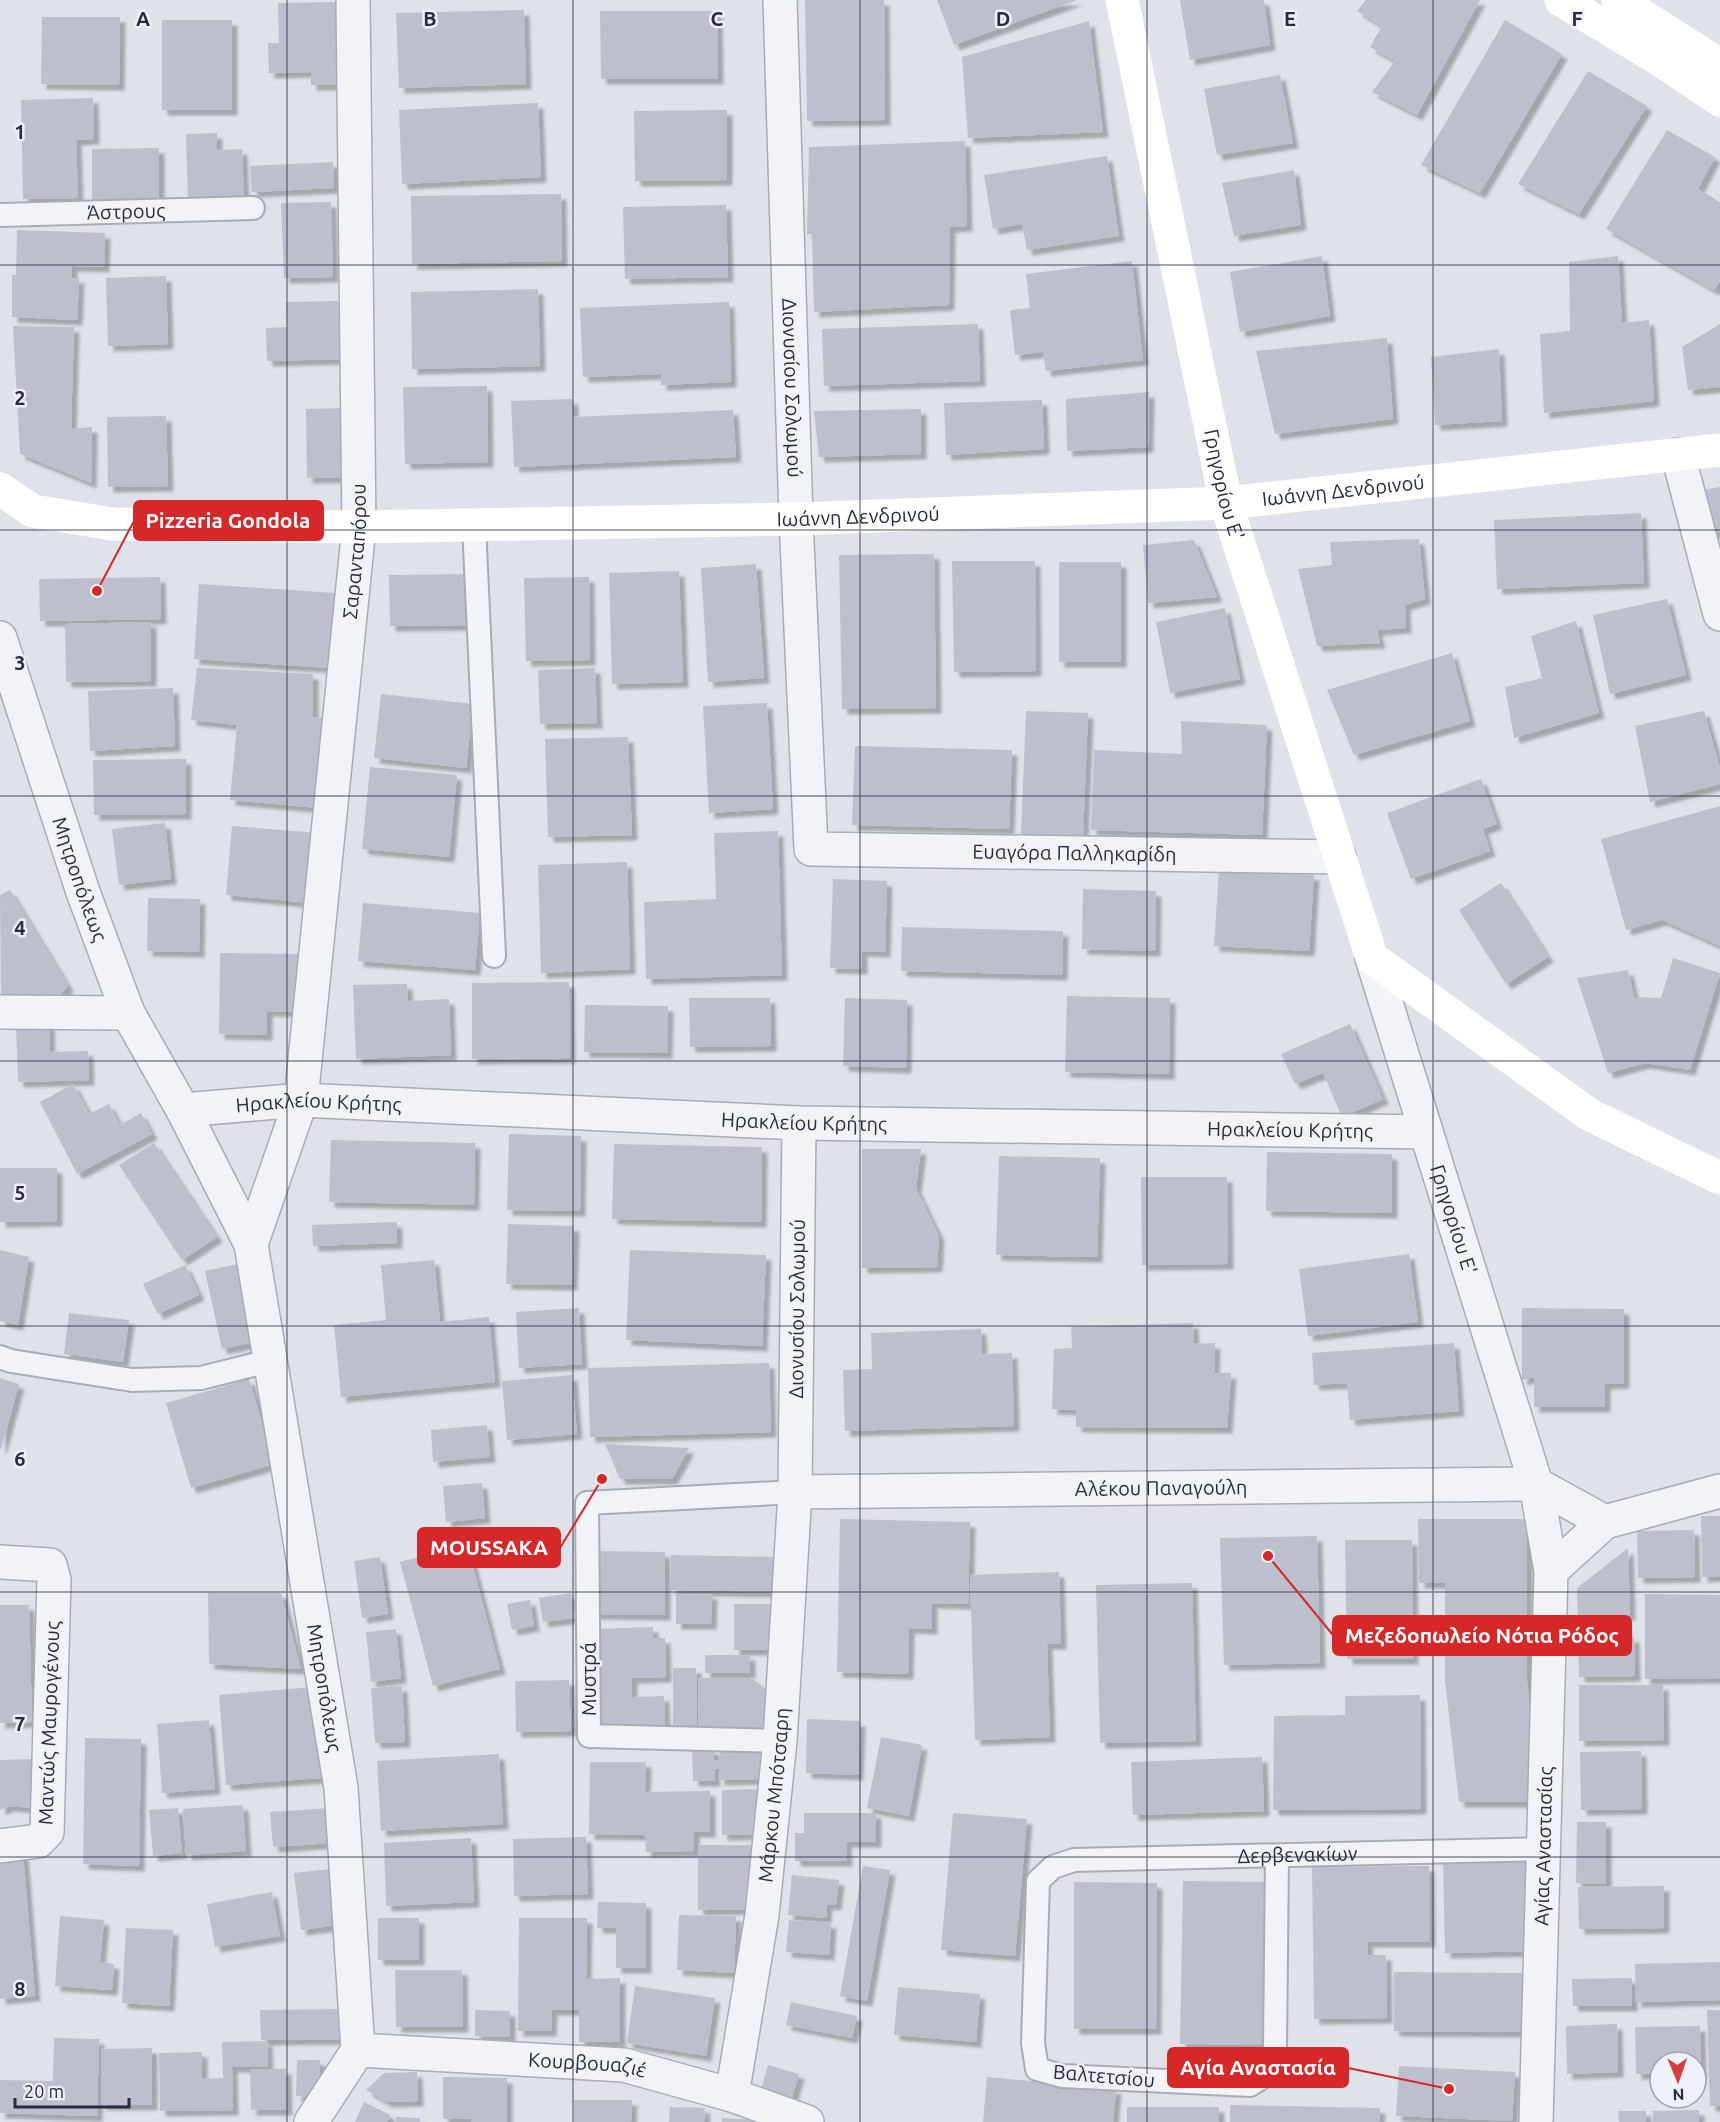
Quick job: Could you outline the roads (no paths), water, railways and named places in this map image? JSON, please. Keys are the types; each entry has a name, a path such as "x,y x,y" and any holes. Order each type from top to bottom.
{"street":[{"name":"Σαρανταπόρου","path":"251,1244 301,1100 359,527 353,0"},
{"name":"Διονυσίου Σολωμού","path":"780,0 796,519 811,849"},
{"name":"Γρηγορίου Ε'","path":"1122,0 1226,503 1372,957 1536,1484"},
{"path":"1561,0 1654,56 1720,100"},
{"path":"1618,0 1720,65"},
{"name":"Ιωάννη Δενδρινού","path":"0,489 33,511 113,524 359,527 796,519 1226,503 1720,450"},
{"path":"1678,455 1720,614"},
{"name":"Μητροπόλεως","path":"0,638 82,892 128,1013 183,1110 251,1244 341,1788 358,2050"},
{"name":"Ευαγόρα Παλληκαρίδη","path":"811,849 1339,857"},
{"path":"1372,957 1590,1115 1720,1178"},
{"path":"0,1012 128,1013"},
{"name":"Ηρακλείου Κρήτης","path":"183,1110 301,1100 799,1123 1426,1132"},
{"name":"Διονυσίου Σολωμού","path":"795,1492 799,1123"},
{"name":"Αλέκου Παναγούλη","path":"795,1492 1536,1484 1605,1522"},
{"name":"Αγίας Αναστασίας","path":"1536,1484 1551,1571 1536,2122"},
{"path":"1551,1571 1605,1522 1720,1491"},
{"name":"Μάρκου Μπότσαρη","path":"732,2095 762,1915 780,1741 795,1492"},
{"name":"Μαντώς Μαυρογένους","path":"0,1562 50,1564 54,1580 47,1832 38,1841 0,1846"},
{"path":"311,2122 358,2050"},
{"name":"Κουρβουαζιέ","path":"358,2050 624,2065 732,2095 765,2115 807,2122"}],"lane":[{"name":"Άστρους","path":"0,215 253,208"},
{"path":"474,525 494,956"},
{"path":"0,1357 11,1361 132,1380 201,1378 269,1361"},
{"name":"Αλέκου Παναγούλη","path":"587,1503 795,1492"},
{"name":"Μυστρά","path":"587,1503 589,1736 780,1741"},
{"name":"Δερβενακίων","path":"1053,1867 1074,1860 1543,1849"},
{"name":"Βαλτετσίου","path":"1053,1867 1038,1881 1033,2043 1037,2069 1062,2076 1250,2085 1269,2073 1275,2049 1277,1856"}],"place":[{"name":"Pizzeria Gondola","path":"97,591"},
{"name":"MOUSSAKA","path":"602,1479"},
{"name":"Μεζεδοπωλείο Νότια Ρόδος","path":"1268,1556"},
{"name":"Αγία Αναστασία","path":"1449,2089"}]}
